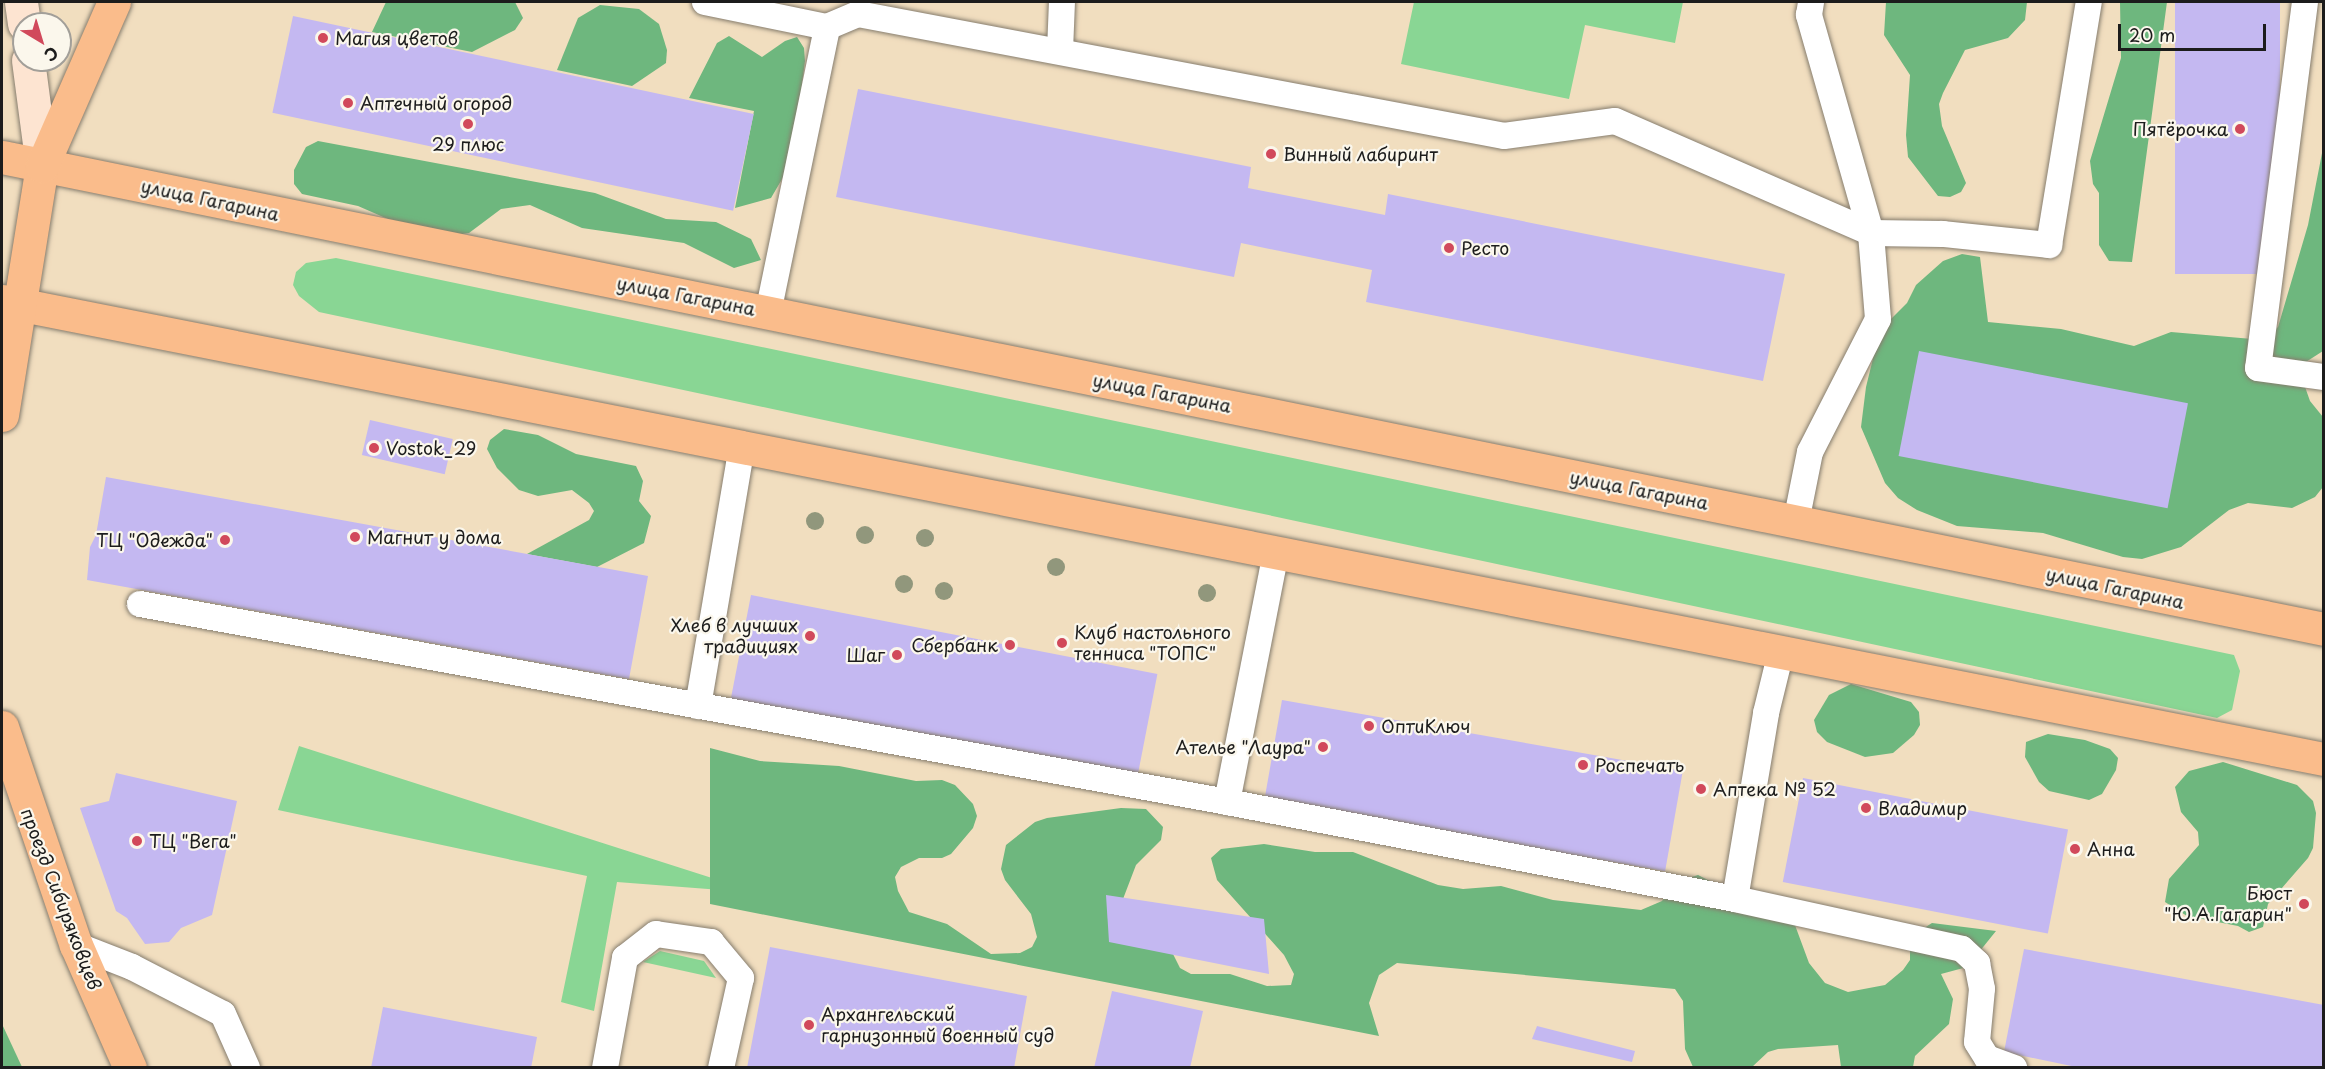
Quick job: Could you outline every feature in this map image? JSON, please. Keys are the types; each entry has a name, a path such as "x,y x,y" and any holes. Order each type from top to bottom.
{"main road":[{"path":"2,415 9,303 42,166 114,2"},
{"path":"30,72 42,166"},
{"name":"улица Гагарина","path":"2,157 2324,629"},
{"path":"9,303 2324,759"},
{"name":"проезд Сибиряковцев","path":"2,727 28,815 76,945 130,1068"}],"lane":[{"path":"705,2 827,27 858,14 1504,136 1615,121 1871,233 1943,234 2049,245 2089,2"},
{"path":"1060,51 1062,2"},
{"path":"1796,522 1810,452 1878,319 1871,233 1809,15 1811,2"},
{"path":"2305,2 2258,368 2324,377"},
{"path":"768,313 827,27"},
{"path":"698,706 742,447"},
{"path":"1227,802 1276,553"},
{"path":"140,604 1227,802 1735,899 1962,950 1977,963 1982,989 1977,1042 1987,1058 2014,1068"},
{"path":"1735,899 1766,713 1781,652"},
{"path":"605,1068 625,958 656,934 711,942 741,978 721,1068"},
{"path":"76,945 132,967 223,1014 247,1068"}],"green space":[{"path":"386,2 515,2 523,18 515,30 472,52 372,32"},
{"path":"1414,2 1683,2 1675,43 1585,25 1569,99 1401,64"},
{"path":"1886,2 2027,2 2025,20 2008,38 1965,50 1943,93 1939,104 1942,126 1966,183 1961,192 1950,197 1938,196 1908,157 1906,135 1910,75 1884,35"},
{"path":"2120,2 2167,2 2132,262 2109,261 2099,245 2099,193 2093,184 2090,161 2121,58"},
{"path":"600,5 639,9 659,24 667,50 666,63 632,86 557,70 578,18"},
{"path":"729,36 762,57 785,41 797,37 804,48 805,61 792,162 771,198 735,208 754,111 689,98 717,43"},
{"path":"318,141 595,193 666,219 716,222 751,239 761,260 734,268 684,243 582,228 530,205 501,209 469,233 455,235 397,223 358,206 302,194 294,184 294,170 306,147"},
{"path":"2323,148 2323,351 2298,367 2310,401 2323,417 2323,487 2315,497 2292,508 2248,503 2229,510 2181,547 2142,559 2123,557 2043,533 1957,526 1917,510 1898,498 1885,483 1861,427 1866,387 1880,330 1907,303 1916,285 1943,261 1962,254 1980,257 1988,322 2061,329 2134,346 2171,332 2264,340 2278,327 2308,225"},
{"path":"336,258 2234,655 2240,671 2232,710 2217,718 319,312 299,296 293,285 296,272 306,263"},
{"path":"504,429 538,435 576,454 636,466 643,481 639,501 651,516 644,543 597,567 527,554 589,520 594,511 589,503 572,490 538,496 519,490 497,468 487,449 490,440"},
{"path":"1851,684 1911,702 1919,712 1920,725 1914,735 1893,753 1865,757 1827,742 1817,732 1814,720 1829,695"},
{"path":"2048,734 2085,740 2110,749 2118,758 2116,770 2102,794 2089,800 2049,791 2039,782 2025,757 2026,742"},
{"path":"299,746 737,886 747,892 617,882 594,1011 561,1002 587,876 278,810"},
{"path":"710,748 760,761 839,766 916,781 942,780 955,785 973,804 977,816 973,828 951,854 942,858 919,858 901,867 895,877 898,891 909,912 947,924 991,954 1020,953 1032,947 1037,937 1031,914 1005,880 1001,869 1006,845 1035,822 1047,818 1121,808 1146,809 1163,827 1161,840 1136,865 1123,899 1169,946 1180,968 1191,974 1230,974 1267,986 1291,985 1294,974 1284,955 1217,880 1211,858 1221,849 1264,844 1315,852 1353,852 1438,885 1463,889 1501,886 1553,900 1641,910 1662,901 1676,882 1698,875 1710,881 1732,909 1792,917 1809,963 1825,983 1848,992 1885,985 1903,970 1910,960 1910,948 1921,930 1932,923 1996,931 1967,967 1941,974 1953,999 1949,1024 1915,1056 1913,1067 1841,1067 1838,1045 1778,1049 1768,1052 1752,1067 1693,1067 1685,1049 1683,1001 1675,989 1397,963 1379,975 1369,1003 1379,1036 710,904"},
{"path":"2223,762 2297,785 2313,801 2316,813 2313,848 2308,858 2268,904 2263,927 2249,932 2238,926 2187,916 2165,902 2169,879 2199,845 2198,832 2181,812 2175,787 2189,771"},
{"path":"660,951 704,961 716,978 643,962"},
{"path":"2,1024 22,1067 2,1067"}],"building":[{"path":"2175,2 2280,2 2280,274 2175,274"},
{"path":"293,16 754,114 733,211 272,113"},
{"path":"858,89 1251,167 1248,188 1385,215 1388,194 1785,274 1763,381 1366,302 1372,270 1241,243 1234,277 836,197"},
{"path":"1919,351 2188,403 2168,508 1899,456"},
{"path":"370,420 453,439 445,474 362,455"},
{"path":"106,477 648,576 629,679 87,580 90,547 96,535"},
{"path":"751,595 1157,674 1137,780 730,701"},
{"path":"1282,700 1683,771 1665,871 1264,800"},
{"path":"116,773 237,801 212,915 181,928 169,942 145,944 127,918 116,911 80,808 109,801"},
{"path":"1803,778 2068,830 2048,934 1783,882"},
{"path":"1106,895 1264,919 1269,974 1109,942"},
{"path":"770,947 1027,996 1014,1068 747,1068"},
{"path":"2024,949 2324,1005 2324,1068 2081,1068 2004,1052"},
{"path":"1112,991 1203,1011 1190,1068 1094,1068"},
{"path":"383,1007 537,1037 531,1068 371,1068"},
{"path":"1537,1026 1635,1051 1632,1062 1532,1039"}],"place":[{"name":"Магия цветов","path":"323,38"},
{"name":"Аптечный огород","path":"348,103"},
{"name":"29 плюс","path":"468,124"},
{"name":"Пятёрочка","path":"2240,129"},
{"name":"Винный лабиринт","path":"1271,154"},
{"name":"Ресто","path":"1449,248"},
{"name":"Vostok_29","path":"374,448"},
{"name":"Магнит у дома","path":"355,537"},
{"name":"ТЦ \"Одежда\"","path":"225,540"},
{"name":"Хлеб в лучших традициях","path":"810,636"},
{"name":"Клуб настольного тенниса \"ТОПС\"","path":"1062,643"},
{"name":"Сбербанк","path":"1010,645"},
{"name":"Шаг","path":"897,655"},
{"name":"ОптиКлюч","path":"1369,726"},
{"name":"Ателье \"Лаура\"","path":"1323,747"},
{"name":"Роспечать","path":"1583,765"},
{"name":"Аптека № 52","path":"1701,789"},
{"name":"Владимир","path":"1866,808"},
{"name":"ТЦ \"Вега\"","path":"137,841"},
{"name":"Анна","path":"2075,849"},
{"name":"Бюст \"Ю.А.Гагарин\"","path":"2304,904"},
{"name":"Архангельский гарнизонный военный суд","path":"809,1025"}]}
